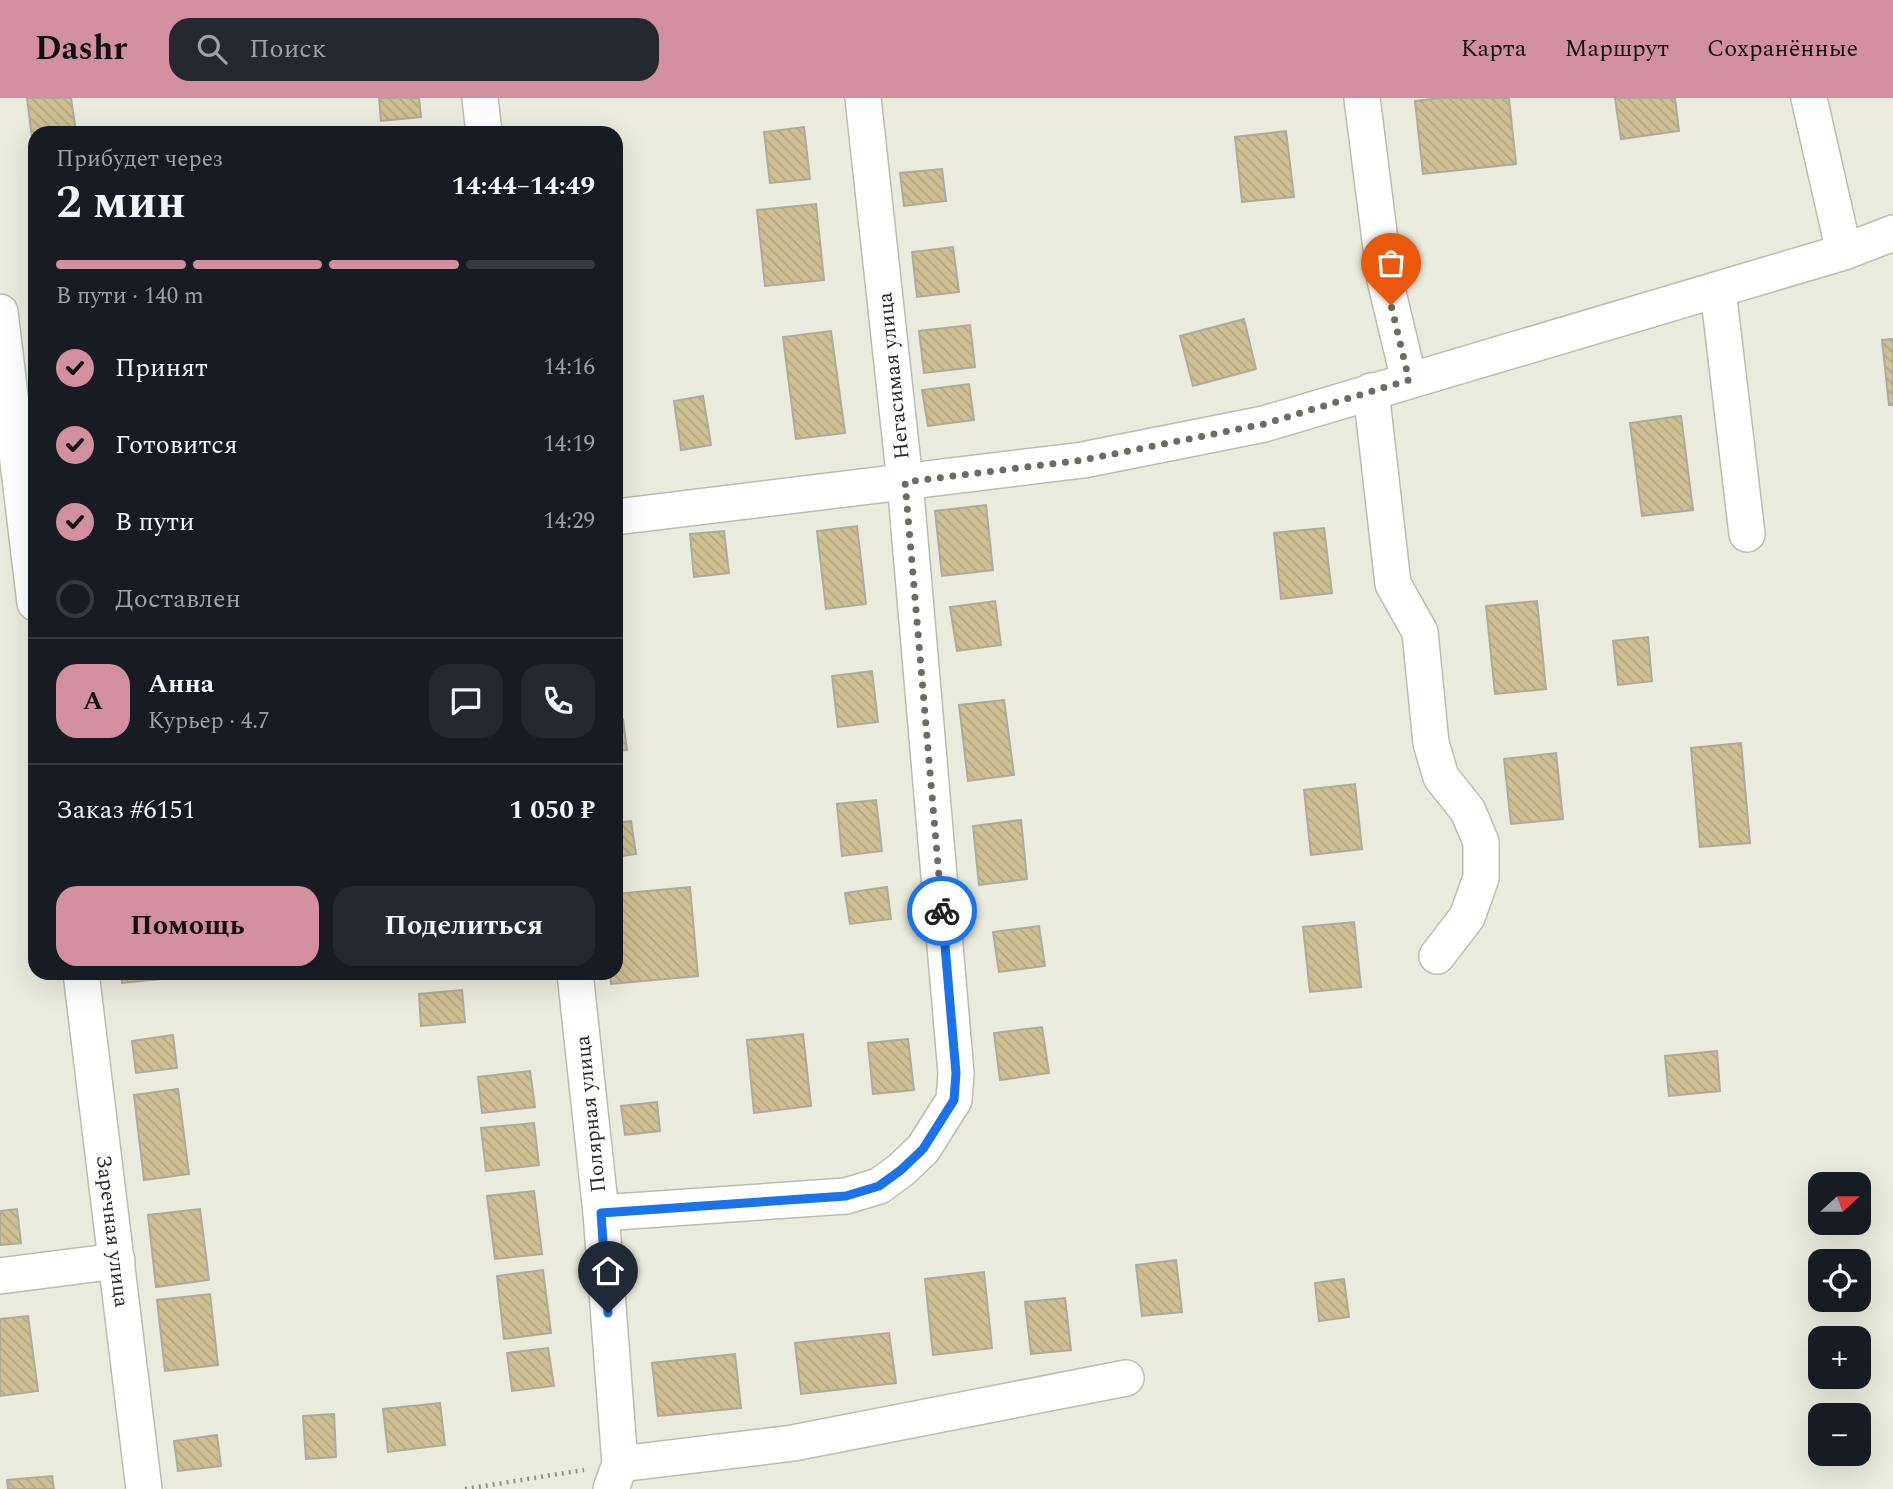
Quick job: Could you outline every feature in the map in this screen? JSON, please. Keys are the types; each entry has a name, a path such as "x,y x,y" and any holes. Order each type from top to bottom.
{"street":[{"path":"480,98 483,126"},
{"name":"Негасимая улица","path":"601,1213 846,1196 879,1186 923,1149 954,1100 956,1073 905,482 863,98"},
{"path":"1362,98 1385,280 1409,380"},
{"path":"1809,98 1844,252"},
{"path":"623,516 1083,460 1264,424 1844,252 1893,233"},
{"path":"1718,290 1747,534"},
{"path":"1,334 28,543"},
{"path":"1371,391 1393,584 1420,632 1431,743 1441,777 1468,811 1481,842 1481,878 1467,917 1437,956"},
{"name":"Заречная улица","path":"82,980 144,1489"},
{"name":"Полярная улица","path":"577,980 601,1213 616,1477"},
{"path":"0,1276 117,1261"},
{"path":"616,1477 1126,1378"}],"path":[{"path":"465,1489 616,1477"}],"building":[{"path":"27,98 71,98 75,126 30,126"},
{"path":"379,98 419,98 421,117 381,121"},
{"path":"1440,98 1509,98 1516,164 1423,174 1415,101"},
{"path":"1615,98 1675,98 1679,131 1621,139"},
{"path":"804,127 810,179 770,183 764,132"},
{"path":"1286,131 1294,197 1242,202 1235,137"},
{"path":"942,169 946,201 904,206 900,173"},
{"path":"816,204 824,280 765,286 757,210"},
{"path":"953,247 959,292 917,297 912,252"},
{"path":"1244,319 1256,369 1193,386 1180,336"},
{"path":"970,325 975,367 924,373 919,331"},
{"path":"831,331 845,433 796,439 783,337"},
{"path":"1893,339 1893,405 1889,405 1882,340"},
{"path":"969,384 974,420 928,426 922,390"},
{"path":"703,396 711,445 681,450 674,401"},
{"path":"1681,416 1693,510 1642,516 1630,423"},
{"path":"986,505 993,570 942,576 935,511"},
{"path":"857,526 866,604 826,609 817,531"},
{"path":"1324,528 1332,593 1281,599 1274,533"},
{"path":"724,531 729,573 694,577 690,534"},
{"path":"995,601 1001,645 957,651 950,607"},
{"path":"1537,601 1546,689 1495,694 1486,606"},
{"path":"1648,637 1652,681 1618,685 1613,641"},
{"path":"872,671 878,722 838,727 832,676"},
{"path":"1004,700 1014,775 968,781 959,705"},
{"path":"623,719 627,750 623,750"},
{"path":"1741,743 1750,843 1700,847 1691,748"},
{"path":"1556,753 1563,819 1511,824 1504,759"},
{"path":"1355,784 1362,849 1311,855 1304,790"},
{"path":"876,800 882,851 842,856 837,804"},
{"path":"1021,820 1027,879 979,885 973,826"},
{"path":"631,821 636,854 623,856 623,822"},
{"path":"690,887 698,976 611,984 611,980 623,980 623,893"},
{"path":"887,887 891,919 850,924 845,893"},
{"path":"1354,922 1361,987 1310,992 1303,927"},
{"path":"1039,926 1045,966 999,972 993,932"},
{"path":"122,980 150,980 122,983"},
{"path":"462,990 465,1022 421,1026 419,994"},
{"path":"1042,1027 1049,1073 1000,1080 994,1033"},
{"path":"803,1034 811,1106 754,1113 747,1040"},
{"path":"173,1035 177,1068 136,1073 132,1041"},
{"path":"908,1039 914,1090 873,1094 868,1043"},
{"path":"1717,1051 1720,1091 1669,1096 1665,1056"},
{"path":"530,1071 535,1107 482,1113 478,1077"},
{"path":"178,1089 189,1174 144,1180 134,1095"},
{"path":"657,1102 660,1131 625,1135 621,1106"},
{"path":"534,1123 539,1165 486,1171 481,1128"},
{"path":"534,1191 542,1254 495,1259 487,1196"},
{"path":"17,1209 21,1243 0,1245 0,1211"},
{"path":"200,1209 209,1280 156,1287 148,1215"},
{"path":"1176,1260 1182,1312 1142,1316 1136,1265"},
{"path":"543,1270 551,1333 504,1339 497,1276"},
{"path":"984,1272 992,1348 933,1355 925,1279"},
{"path":"1344,1279 1349,1317 1319,1321 1315,1283"},
{"path":"210,1294 218,1365 165,1371 157,1300"},
{"path":"1065,1298 1071,1350 1031,1354 1025,1302"},
{"path":"28,1316 38,1391 0,1396 0,1319"},
{"path":"889,1333 896,1383 801,1394 795,1343"},
{"path":"548,1348 554,1386 512,1391 507,1353"},
{"path":"735,1354 741,1408 658,1416 652,1363"},
{"path":"440,1403 445,1445 388,1452 383,1409"},
{"path":"334,1414 336,1457 306,1459 303,1416"},
{"path":"217,1435 221,1466 178,1471 174,1441"},
{"path":"52,1476 54,1489 8,1489 7,1480"}],"way so far":[{"path":"942,911 905,482 1083,460 1264,424 1409,380 1391,305"}],"route":[{"path":"608,1313 601,1213 846,1196 879,1186 923,1149 954,1100 956,1073 942,911"}]}
